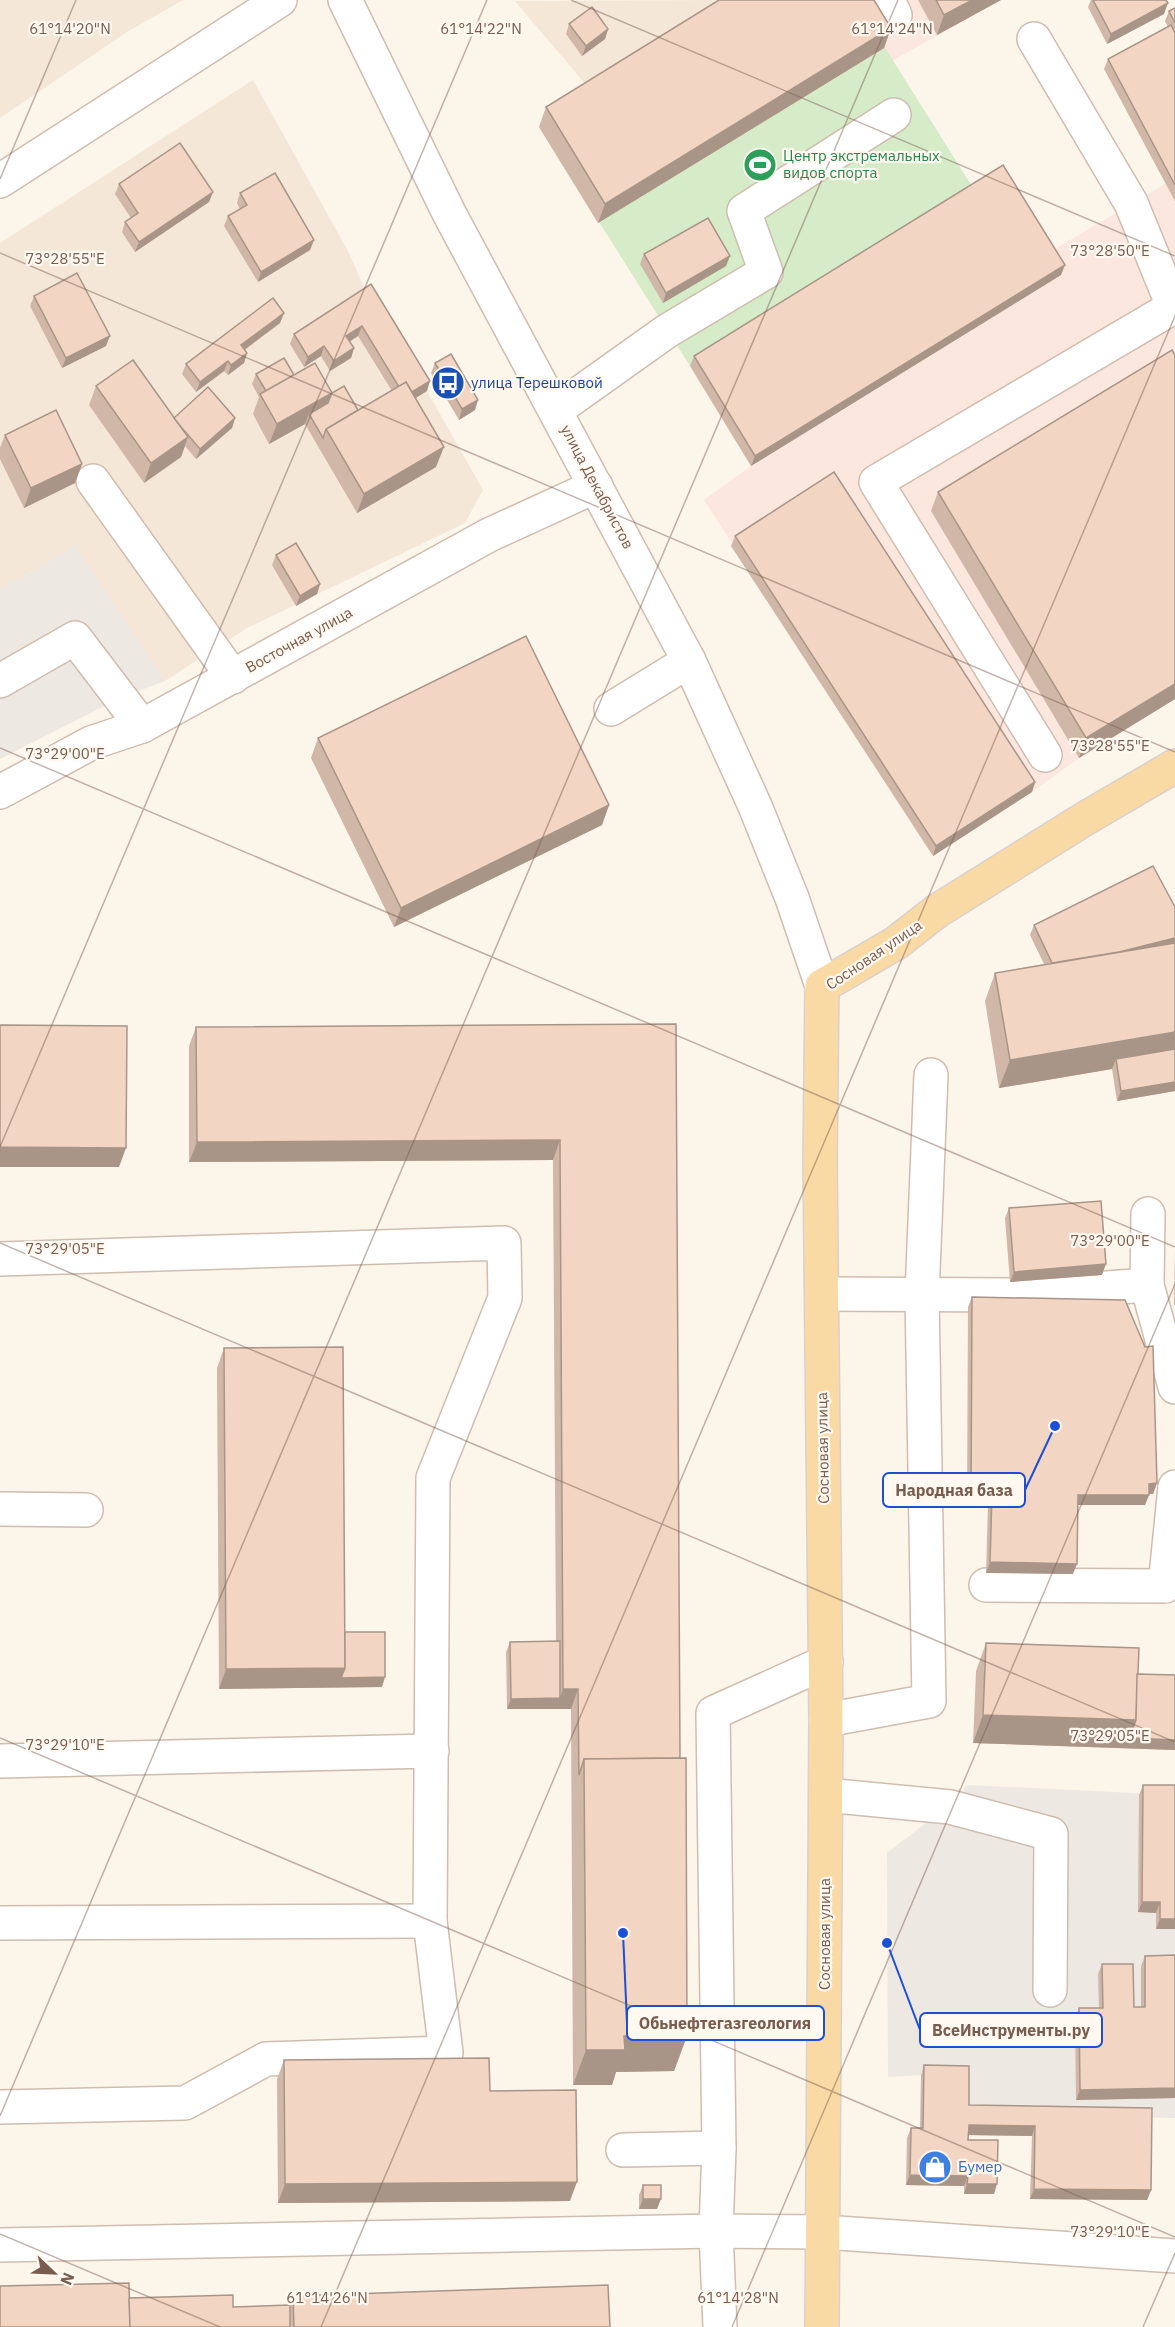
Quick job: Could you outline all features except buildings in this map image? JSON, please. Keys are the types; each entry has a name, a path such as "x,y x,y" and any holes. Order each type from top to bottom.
{"main road":[{"name":"Сосновая улица","path":"822,2327 826,1662 820,1067 822,986 896,943 957,898 1175,766"}],"street":[{"path":"0,181 280,0"},
{"name":"улица Декабристов","path":"345,0 449,213 689,661 756,807 792,898 822,986"},
{"path":"1034,39 1131,203 1174,306 876,482 1045,755"},
{"path":"556,410 667,331 766,272 744,211 894,115"},
{"path":"93,481 234,676"},
{"name":"Восточная улица","path":"0,792 91,743 142,726 489,535 596,486"},
{"path":"0,681 75,638 142,726"},
{"path":"610,709 689,661"},
{"path":"826,1720 929,1701 922,1295 932,1075"},
{"path":"1148,1214 1147,1285 1175,1387"},
{"path":"0,1259 504,1243 505,1298 433,1478 430,1921 446,2053 266,2059 184,2103 0,2108"},
{"path":"822,1294 1014,1295 1147,1285"},
{"path":"986,1585 1165,1587 1175,1487"},
{"path":"0,1509 86,1510"},
{"path":"720,2327 716,2231 719,2148 713,1713 826,1662"},
{"path":"0,1761 432,1751"},
{"path":"826,1795 950,1807 1051,1834 1050,1990"},
{"path":"0,1923 430,1921"},
{"path":"622,2150 719,2148"},
{"path":"0,2245 716,2231 823,2232 1175,2256"}],"shaded area":[{"path":"0,0 183,0 127,32 0,118"},
{"path":"716,0 724,12 593,93 515,1"},
{"path":"855,0 1001,0 892,61"},
{"path":"253,80 349,253 367,294 427,391 483,490 465,523 247,628 165,681 75,546 0,590 0,243"},
{"path":"1175,183 1175,699 1079,758 1032,792 933,856 704,500 751,466 690,366 1048,253 1165,184"},
{"path":"75,546 165,681 120,698 0,759 0,590"},
{"path":"967,1785 1175,1795 1175,2118 965,2115 921,2075 888,2077 887,1853 950,1807"}],"green space":[{"name":"Центр экстремальных видов спорта","path":"855,0 975,191 690,366 539,127"}],"place":[{"name":"Центр экстремальных видов спорта","path":"760,165"},
{"name":"улица Терешковой","path":"448,383"},
{"name":"Народная база","path":"1055,1426"},
{"name":"Обьнефтегазгеология","path":"623,1933"},
{"name":"ВсеИнструменты.ру","path":"887,1943"},
{"name":"Бумер","path":"935,2167"}]}
